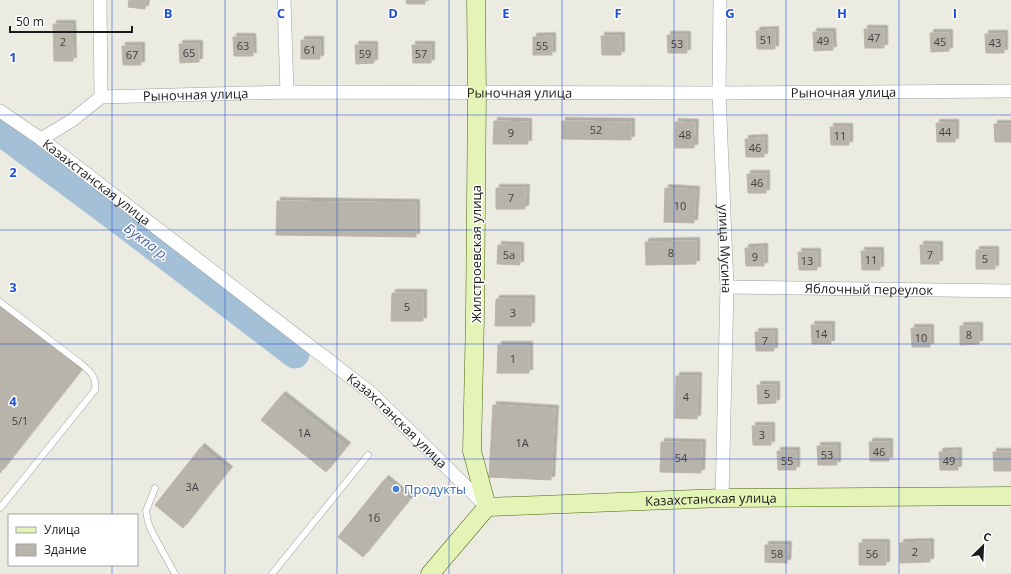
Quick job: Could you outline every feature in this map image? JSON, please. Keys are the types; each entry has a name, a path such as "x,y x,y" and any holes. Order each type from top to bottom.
{"main road":[{"name":"Жилстроевская улица","path":"476,0 477,92 472,451 487,507"},
{"name":"Казахстанская улица","path":"487,507 722,498 1011,496"},
{"path":"430,574 487,507"}],"street":[{"path":"42,139 71,121 102,96 100,0"},
{"path":"284,0 287,92"},
{"name":"улица Мусина","path":"720,0 719,93 726,287 722,498"},
{"name":"Рыночная улица","path":"102,96 287,92 719,93 1011,91"},
{"name":"Казахстанская улица","path":"0,111 42,139 371,393 487,507"},
{"name":"Яблочный переулок","path":"726,287 1011,290"}],"lane":[{"path":"0,302 92,373 96,385 95,390 0,508"},
{"path":"272,574 368,455"},
{"path":"155,488 146,511 148,522 175,574"}],"building":[{"path":"129,0 146,0 145,9 128,7"},
{"path":"406,0 425,0 425,4 407,4"},
{"path":"53,24 72,24 73,61 54,61"},
{"path":"864,29 884,29 884,48 865,48"},
{"path":"775,30 775,49 757,49 756,31"},
{"path":"813,32 832,32 833,50 814,51"},
{"path":"930,33 949,33 949,51 931,52"},
{"path":"985,34 1004,34 1004,53 986,53"},
{"path":"667,35 687,35 687,53 668,53"},
{"path":"552,36 552,55 533,55 533,37"},
{"path":"601,36 621,36 621,55 602,55"},
{"path":"233,37 252,37 253,56 234,56"},
{"path":"301,40 320,40 320,59 301,59"},
{"path":"179,44 199,44 199,62 180,63"},
{"path":"355,45 374,45 374,63 356,64"},
{"path":"412,45 431,45 431,63 413,63"},
{"path":"122,46 141,46 141,65 123,65"},
{"path":"494,121 528,122 528,144 493,144"},
{"path":"562,121 631,122 631,140 562,139"},
{"path":"675,122 695,123 694,148 675,148"},
{"path":"936,123 955,123 955,142 937,142"},
{"path":"994,124 1011,124 1011,142 995,142"},
{"path":"830,127 849,127 849,145 831,145"},
{"path":"764,138 764,157 746,157 745,139"},
{"path":"747,174 766,174 766,193 748,193"},
{"path":"496,188 526,188 525,209 496,209"},
{"path":"665,188 696,190 694,223 664,222"},
{"path":"277,201 416,203 416,237 276,235"},
{"path":"696,241 696,264 646,265 645,242"},
{"path":"498,245 520,246 520,265 497,264"},
{"path":"920,245 939,245 939,264 921,264"},
{"path":"764,247 764,266 746,266 745,248"},
{"path":"976,250 995,250 995,269 976,269"},
{"path":"861,251 880,251 880,270 862,270"},
{"path":"798,252 817,252 817,270 799,270"},
{"path":"392,293 423,293 423,321 391,321"},
{"path":"496,299 531,299 531,326 495,326"},
{"path":"0,305 82,369 0,473"},
{"path":"811,325 831,325 831,344 812,344"},
{"path":"960,326 979,326 979,344 960,345"},
{"path":"911,328 930,328 930,347 912,347"},
{"path":"755,332 774,332 774,351 756,351"},
{"path":"498,345 529,345 529,373 497,373"},
{"path":"676,376 698,376 697,419 675,418"},
{"path":"757,385 776,385 776,403 758,404"},
{"path":"282,395 347,446 326,472 261,420"},
{"path":"493,405 555,409 551,480 489,477"},
{"path":"752,426 771,426 771,445 753,445"},
{"path":"661,442 702,443 701,473 660,472"},
{"path":"869,442 889,442 889,461 870,461"},
{"path":"817,446 837,446 837,465 818,465"},
{"path":"201,447 229,470 183,528 155,505"},
{"path":"777,451 796,451 796,470 778,470"},
{"path":"958,451 958,470 940,470 939,452"},
{"path":"993,452 1011,452 1011,471 994,471"},
{"path":"385,479 410,499 363,557 338,537"},
{"path":"930,542 930,562 900,563 900,543"},
{"path":"859,543 886,543 886,565 859,565"},
{"path":"765,545 788,545 787,563 765,562"}],"waterway":[{"name":"Букпа р.","path":"0,131 120,220 295,354"}],"place":[{"name":"Продукты","path":"396,489"}]}
